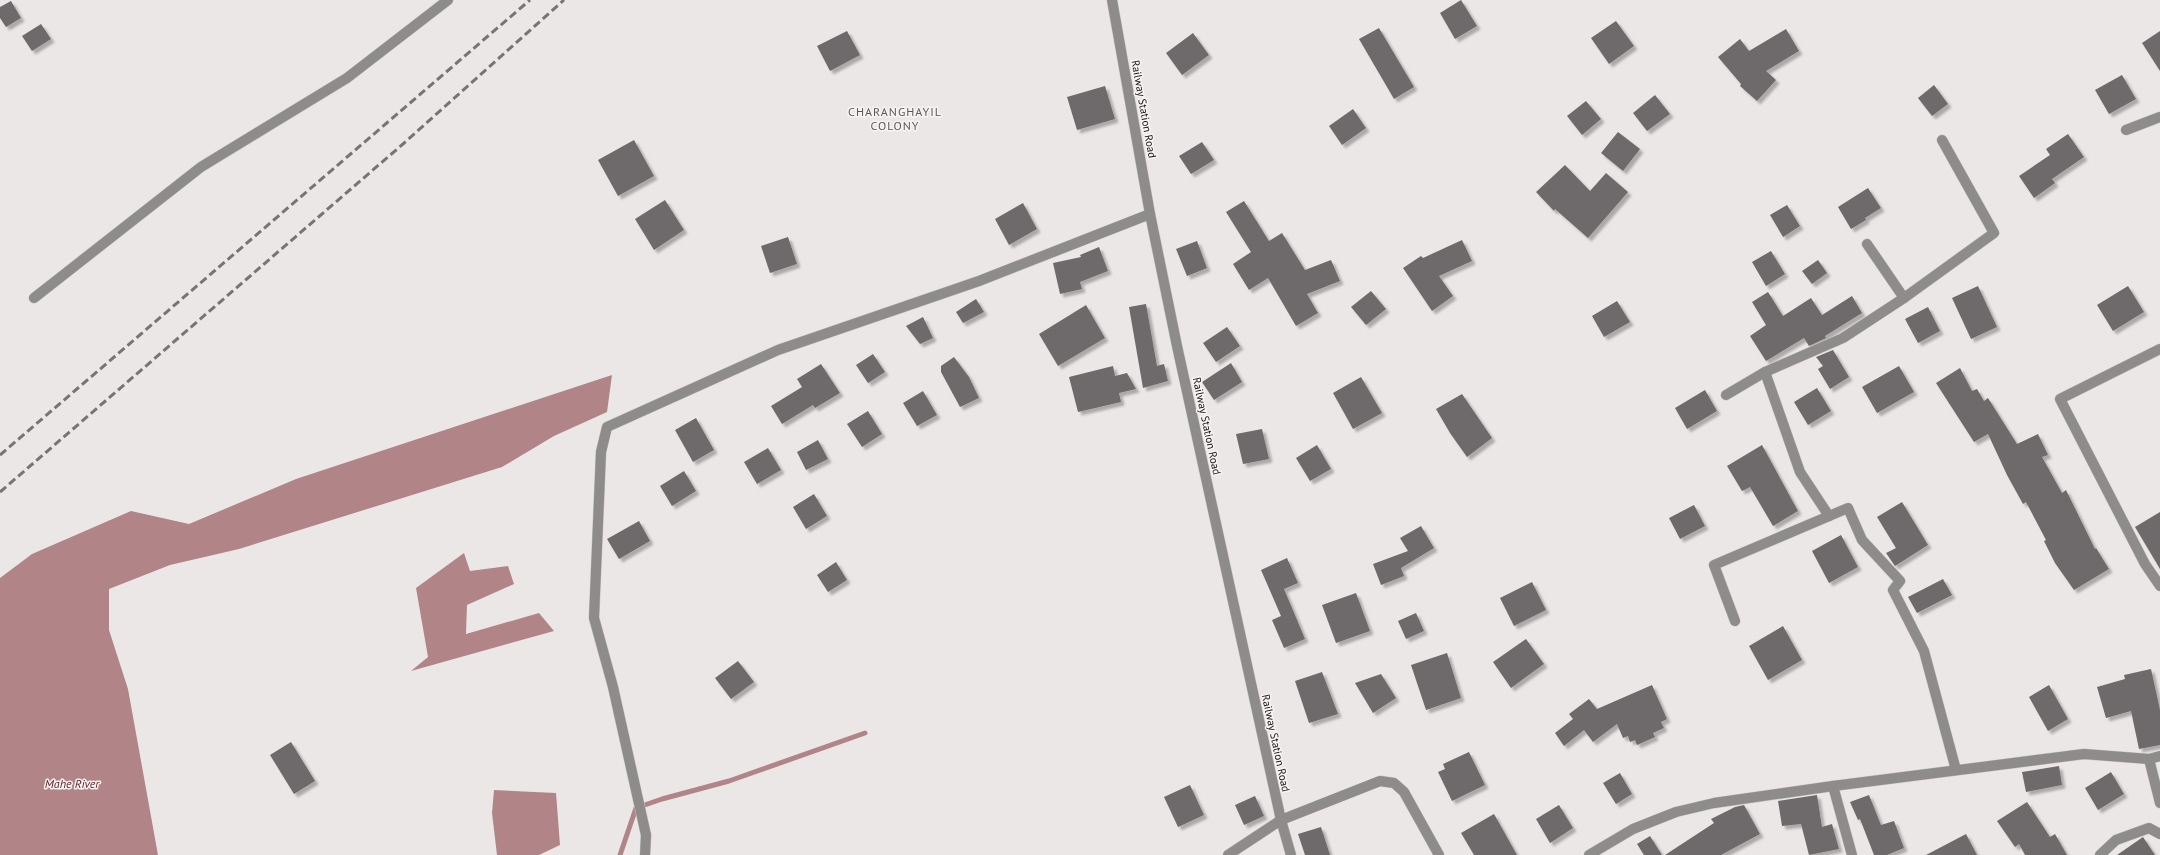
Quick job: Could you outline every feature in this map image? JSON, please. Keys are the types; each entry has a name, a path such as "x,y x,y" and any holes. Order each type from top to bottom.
{"street":[{"path":"34,298 201,167 347,78 448,0"},
{"name":"Railway Station Road","path":"1112,0 1150,214 1177,346 1281,820 1291,855"},
{"path":"2126,130 2160,117"},
{"path":"1726,395 1765,372 1843,338 1904,298 1994,233 1942,140"},
{"path":"645,855 646,835 614,687 594,618 601,452 607,427 778,350 979,282 1150,214"},
{"path":"1867,244 1904,298"},
{"path":"2160,349 2060,399 2145,564 2160,586"},
{"path":"1765,372 1800,472 1829,516"},
{"path":"1735,621 1714,565 1848,508 1862,540 1900,581 1893,590 1924,651 1956,770"},
{"path":"1589,855 1633,829 1676,812 1714,803 1833,786 2084,754 2149,759 2160,756"},
{"path":"2149,759 2160,803"},
{"path":"1228,855 1281,820 1380,781 1394,783 1404,792 1439,855"},
{"path":"1833,786 1852,855"},
{"path":"2100,855 2116,840 2122,837 2149,828 2160,834"}],"water":[{"name":"Mahe River","path":"612,375 607,412 554,436 502,467 239,549 170,565 109,589 109,630 128,689 158,855 0,855 0,578 32,554 131,511 189,524 296,479"},
{"path":"464,553 470,571 508,566 514,584 467,605 466,634 539,613 554,631 411,671 428,657 416,588"},
{"path":"494,790 556,793 560,845 539,855 497,855 492,813"}],"building":[{"path":"1461,0 1477,26 1455,39 1440,13"},
{"path":"11,1 21,18 6,27 0,18 0,7"},
{"path":"1616,21 1634,46 1609,64 1591,38"},
{"path":"41,24 51,39 32,51 22,36"},
{"path":"1379,28 1414,87 1394,99 1359,39"},
{"path":"1786,29 1799,51 1766,71 1776,80 1757,101 1740,86 1741,84 1718,57 1740,39 1749,51"},
{"path":"847,31 860,55 830,71 817,46"},
{"path":"2160,31 2160,71 2142,43"},
{"path":"1193,33 1209,55 1182,75 1166,53"},
{"path":"2122,75 2136,99 2109,114 2095,90"},
{"path":"1934,85 1948,104 1932,116 1918,98"},
{"path":"1105,86 1115,119 1077,130 1067,97"},
{"path":"1655,95 1670,114 1647,131 1633,113"},
{"path":"1586,101 1601,119 1582,135 1567,116"},
{"path":"1353,109 1366,128 1342,145 1329,126"},
{"path":"1618,132 1640,149 1623,171 1601,153"},
{"path":"2068,134 2084,157 2052,179 2055,183 2034,198 2019,176 2050,155 2046,149"},
{"path":"634,140 654,176 618,196 598,160"},
{"path":"1202,142 1214,160 1191,174 1179,156"},
{"path":"1565,165 1590,191 1606,173 1628,192 1588,238 1555,209 1554,211 1536,192"},
{"path":"1868,188 1881,208 1865,218 1866,220 1851,229 1838,207"},
{"path":"665,200 684,230 654,250 635,219"},
{"path":"1244,201 1269,241 1282,233 1305,270 1331,260 1340,281 1307,294 1318,313 1296,326 1268,278 1249,290 1233,264 1251,252 1226,212"},
{"path":"1023,203 1037,229 1009,245 995,219"},
{"path":"1787,205 1800,226 1783,237 1770,215"},
{"path":"788,237 797,264 770,273 761,246"},
{"path":"1462,240 1472,261 1439,276 1453,296 1432,311 1403,268 1421,256 1423,258"},
{"path":"1197,241 1207,268 1187,276 1176,249"},
{"path":"1099,247 1108,271 1080,282 1082,289 1060,294 1053,263 1081,257 1080,255"},
{"path":"1771,251 1785,274 1766,286 1752,262"},
{"path":"1818,260 1827,273 1812,284 1802,271"},
{"path":"1978,286 1997,327 1971,339 1952,298"},
{"path":"2128,286 2144,312 2113,331 2097,305"},
{"path":"1371,291 1386,309 1366,325 1351,307"},
{"path":"1768,292 1783,316 1811,298 1822,315 1852,296 1862,313 1825,336 1826,338 1809,346 1804,338 1766,361 1750,336 1766,325 1752,302"},
{"path":"976,299 984,312 963,323 956,312"},
{"path":"1617,301 1630,322 1604,337 1592,316"},
{"path":"1146,304 1157,366 1164,364 1168,381 1143,388 1129,307"},
{"path":"1086,305 1105,338 1058,366 1039,334"},
{"path":"1928,307 1940,331 1918,343 1905,319"},
{"path":"923,317 933,338 920,344 906,326"},
{"path":"1227,327 1240,346 1216,362 1203,343"},
{"path":"1833,350 1849,377 1830,389 1818,369 1823,366 1816,357"},
{"path":"873,354 885,372 868,383 856,365"},
{"path":"954,357 969,377 979,398 960,407 941,372 941,366"},
{"path":"1231,363 1242,382 1214,400 1202,382"},
{"path":"821,364 840,393 815,408 813,405 782,424 771,406 802,387 797,379"},
{"path":"1113,366 1115,376 1127,373 1136,389 1119,393 1121,402 1078,412 1069,377"},
{"path":"1899,366 1914,392 1877,413 1862,387"},
{"path":"1960,368 1972,391 1977,389 1984,401 1988,398 2017,444 2038,434 2048,455 2042,457 2062,493 2066,490 2095,549 2096,548 2109,569 2074,590 2055,563 2044,541 2046,540 2026,502 2023,504 2007,475 1988,434 1974,442 1936,383"},
{"path":"1361,377 1382,413 1353,429 1333,393"},
{"path":"1817,388 1831,411 1808,425 1794,402"},
{"path":"1705,390 1717,411 1687,429 1675,408"},
{"path":"923,391 937,415 917,426 903,403"},
{"path":"1462,394 1492,438 1467,457 1450,433 1436,409"},
{"path":"868,411 882,434 862,447 847,424"},
{"path":"696,418 714,450 693,462 675,430"},
{"path":"1262,429 1269,459 1243,464 1236,434"},
{"path":"818,440 828,459 806,470 797,452"},
{"path":"1317,445 1331,469 1310,481 1296,458"},
{"path":"1762,445 1798,511 1773,526 1750,487 1742,491 1727,466"},
{"path":"768,448 781,470 757,484 744,462"},
{"path":"684,471 696,491 672,506 660,486"},
{"path":"814,494 827,516 806,529 793,507"},
{"path":"1902,502 1928,545 1895,566 1886,553 1896,548 1877,517"},
{"path":"1694,505 1705,526 1680,539 1669,518"},
{"path":"2160,512 2160,569 2135,527"},
{"path":"639,521 650,541 619,559 607,539"},
{"path":"1421,526 1434,548 1401,568 1404,576 1381,585 1373,564 1408,551 1400,538"},
{"path":"1841,535 1858,567 1829,583 1812,551"},
{"path":"1287,558 1298,583 1284,589 1305,639 1284,648 1272,620 1281,616 1261,570"},
{"path":"836,562 847,580 828,592 817,575"},
{"path":"1943,579 1952,595 1917,613 1908,597"},
{"path":"1532,582 1546,610 1514,626 1500,598"},
{"path":"1356,593 1370,631 1336,643 1322,605"},
{"path":"1416,613 1424,631 1406,639 1398,621"},
{"path":"1783,626 1802,660 1768,680 1749,646"},
{"path":"1526,639 1544,664 1511,688 1493,662"},
{"path":"1447,653 1461,698 1426,710 1411,665"},
{"path":"738,661 754,682 731,699 715,678"},
{"path":"2151,669 2160,710 2160,745 2139,749 2131,711 2106,718 2097,687 2125,679 2124,675"},
{"path":"1322,672 1338,714 1309,723 1295,681"},
{"path":"1381,674 1396,698 1373,713 1355,683"},
{"path":"1652,685 1667,719 1661,722 1664,728 1653,733 1655,737 1637,745 1635,740 1630,742 1628,736 1623,738 1617,724 1593,742 1584,730 1564,746 1555,733 1573,719 1569,714 1589,699 1597,709"},
{"path":"2049,685 2068,719 2048,731 2029,697"},
{"path":"291,742 315,781 294,794 270,755"},
{"path":"1469,752 1485,785 1452,801 1438,772 1445,769 1443,764"},
{"path":"2059,766 2062,785 2026,792 2022,772"},
{"path":"2111,772 2124,794 2098,810 2085,788"},
{"path":"1620,773 1632,794 1616,804 1603,783"},
{"path":"1190,785 1204,815 1178,827 1164,797"},
{"path":"1817,795 1822,827 1832,824 1839,849 1809,855 1801,824 1782,826 1778,801"},
{"path":"1869,795 1881,825 1894,821 1904,848 1887,855 1874,855 1860,819 1858,820 1850,802"},
{"path":"1255,796 1264,816 1244,825 1235,805"},
{"path":"2027,802 2050,837 2055,834 2067,855 2025,855 2019,844 2015,847 1997,821"},
{"path":"1559,805 1573,828 1550,843 1536,819"},
{"path":"1744,805 1760,834 1721,855 1665,855 1714,823 1711,819 1735,807"},
{"path":"1494,814 1517,855 1474,855 1461,833"},
{"path":"1321,827 1330,855 1305,855 1298,834"},
{"path":"1966,834 1977,855 1926,855"},
{"path":"1650,836 1662,855 1644,855 1637,844"},
{"path":"2143,837 2155,855 2117,855"}],"waterway":[{"path":"620,855 636,808 662,799 729,781 865,733"}],"railway":[{"path":"0,455 530,0"},
{"path":"0,492 403,144 564,0"}],"district":[{"name":"CHARANGHAYIL COLONY","path":"895,118"}]}
